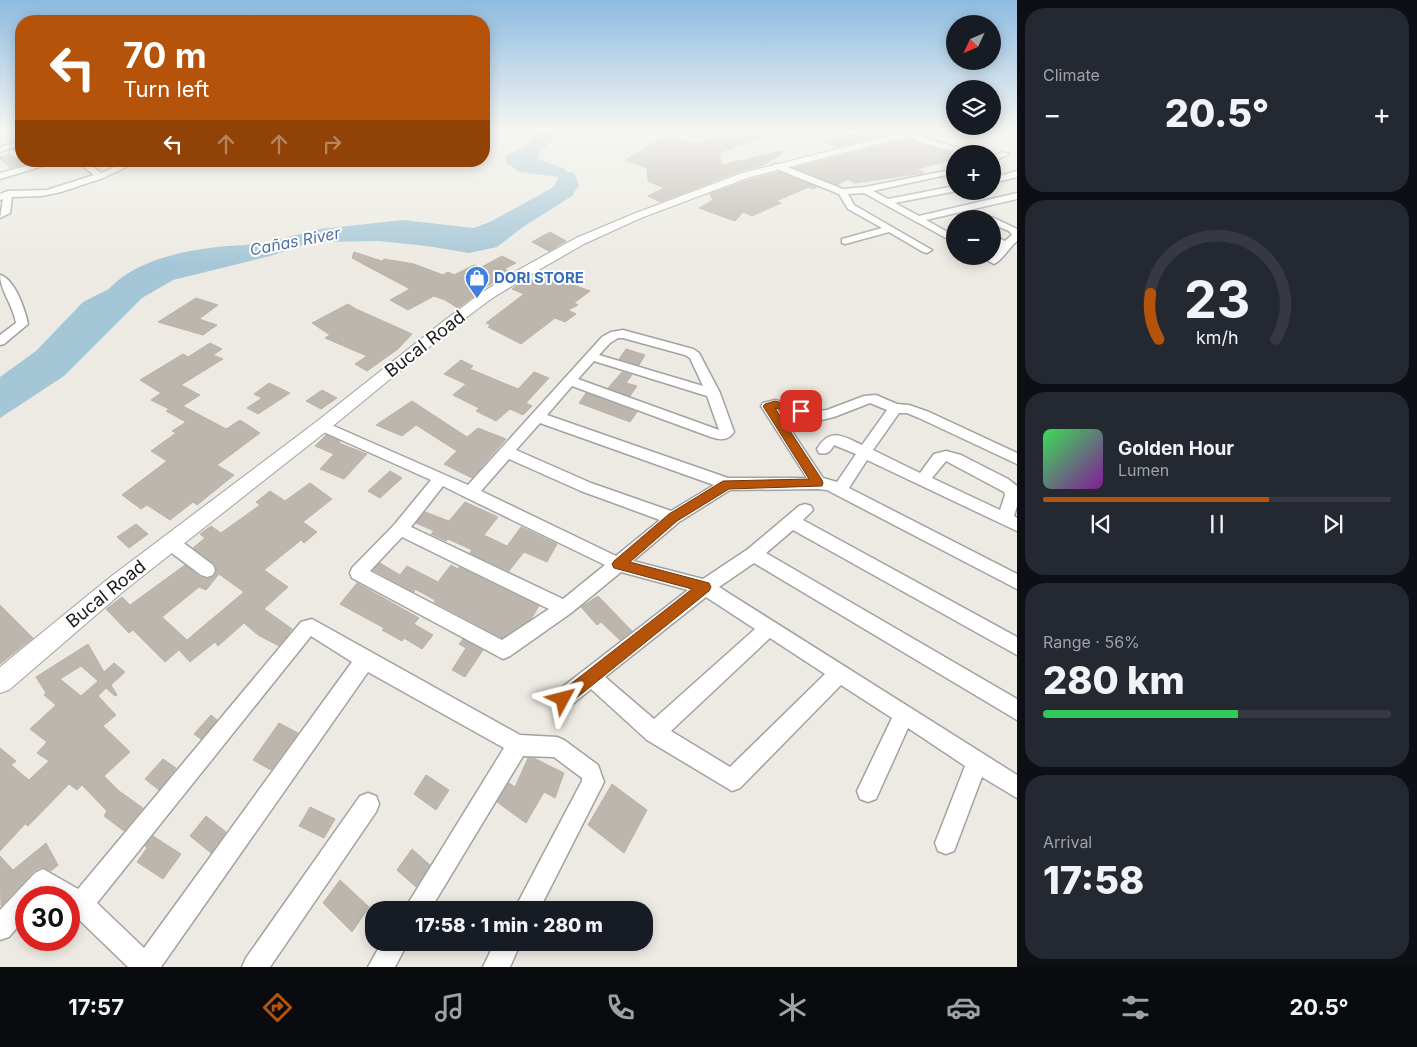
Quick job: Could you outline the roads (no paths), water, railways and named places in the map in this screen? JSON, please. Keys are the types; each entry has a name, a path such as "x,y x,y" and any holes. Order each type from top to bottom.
{"street":[{"path":"0,215 5,213 3,194 45,194 100,176"},
{"name":"Bucal Road","path":"0,682 117,584 322,426 486,296 580,241 637,216 743,176"},
{"path":"802,176 842,192 864,190 930,176"},
{"path":"864,190 946,235"},
{"path":"887,202 946,191"},
{"path":"842,192 851,207 928,250"},
{"path":"918,220 1017,196"},
{"path":"942,214 946,216"},
{"path":"1001,224 1012,229 1017,235 1001,252"},
{"path":"845,241 890,229"},
{"path":"1001,242 1006,245"},
{"path":"0,278 14,295 20,309 22,324 0,341"},
{"path":"470,494 606,340 615,335 623,334 689,352 695,356 727,432 723,435 716,434 570,381"},
{"path":"592,357 712,393"},
{"path":"818,483 768,406 775,404 818,416 829,414 869,399 876,400 894,408 910,410 924,415 1017,459"},
{"path":"839,490 894,408"},
{"path":"537,417 727,484 818,483 839,490 1017,582"},
{"path":"322,426 423,470 440,480 618,564 705,587 1017,787"},
{"path":"824,449 831,440 837,440 1011,522 1013,495 1010,489 1003,483 956,459 946,456 939,458 924,480"},
{"path":"507,452 586,487 673,518"},
{"path":"440,480 358,574 503,650 565,608 673,518 727,484"},
{"path":"563,699 705,587 754,554 805,510"},
{"path":"791,521 1017,647"},
{"path":"400,528 565,608"},
{"path":"170,543 207,570"},
{"path":"754,554 1017,710"},
{"path":"365,660 146,967 81,904 307,628 312,627 365,660 518,746 557,747 591,772 593,782 531,901"},
{"path":"654,733 768,628"},
{"path":"591,677 654,733 732,780 839,673"},
{"path":"868,791 904,714"},
{"path":"422,901 518,746"},
{"path":"946,844 977,762"},
{"path":"255,967 368,804"},
{"path":"39,886 44,881 52,886"},
{"path":"0,928 15,912"},
{"path":"381,967 391,951"},
{"path":"496,967 504,951"}],"water":[{"path":"553,176 575,176 579,185 572,196 523,227 497,247 469,253 379,241 312,242 270,256 173,280 142,298 64,376 0,418 0,377 36,351 83,302 129,279 162,266 195,257 229,252 320,229 403,220 474,228 553,198 561,183 560,177"}],"waterway":[{"name":"Cañas River","path":"496,226 558,191 567,178 565,176"},
{"name":"Cañas River","path":"111,299 129,281 155,267 198,255 246,251 267,247"}],"place":[{"name":"DORI STORE","path":"477,299"}]}
